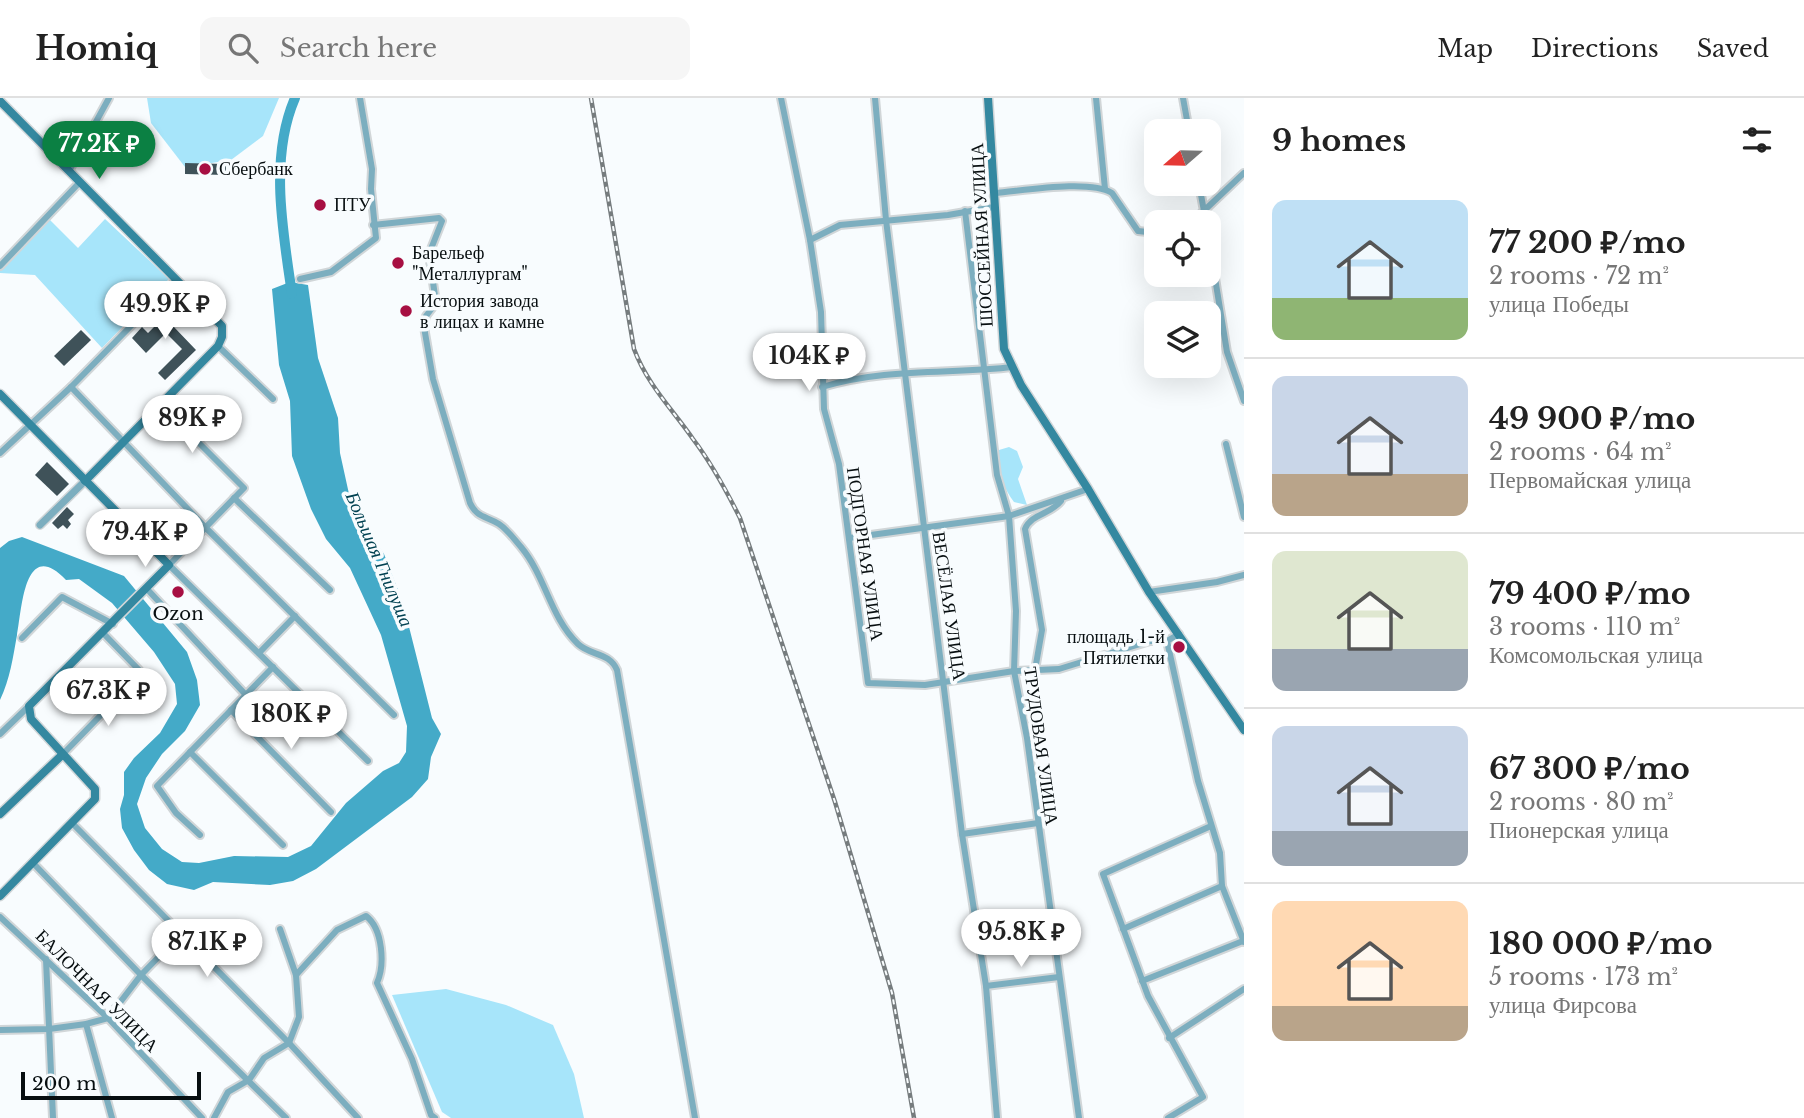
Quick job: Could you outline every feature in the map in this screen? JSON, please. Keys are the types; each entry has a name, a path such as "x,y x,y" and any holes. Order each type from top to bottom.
{"main road":[{"name":"ШОССЕЙНАЯ УЛИЦА","path":"988,98 1004,349 1013,368"},
{"path":"0,101 222,326 222,337 218,346 85,481"},
{"path":"1013,368 1149,592 1244,730"},
{"path":"0,394 169,565 29,706 31,719 95,789 95,799 0,896"},
{"path":"0,814 62,755"}],"street":[{"path":"69,171 108,98"},
{"path":"300,279 331,272 374,242 372,169 360,98"},
{"name":"ПОДГОРНАЯ УЛИЦА","path":"781,98 810,240 821,312 822,387 827,426 839,464 867,683 945,683"},
{"name":"ВЕСЁЛАЯ УЛИЦА","path":"875,98 886,220 962,834 985,986 997,1118"},
{"path":"1096,98 1105,189"},
{"path":"1183,98 1187,119"},
{"path":"1204,210 1244,173"},
{"path":"0,266 80,182"},
{"path":"995,193 1080,187 1105,189 1112,193 1138,231 1144,232"},
{"path":"1201,196 1204,210"},
{"path":"810,240 840,225 994,206"},
{"name":"ТРУДОВАЯ УЛИЦА","path":"965,211 996,475 1009,516 1016,611 1014,671 1021,702 1079,1118"},
{"path":"373,225 428,217 442,221 429,254 436,303 426,316 424,327 433,379 470,503 478,516 506,529 524,550 544,582 549,601 578,644 608,657 617,670 695,1118"},
{"path":"0,453 71,387 176,280"},
{"path":"1216,287 1227,352 1244,401"},
{"path":"218,346 273,399"},
{"path":"822,387 905,373 1013,368"},
{"path":"71,387 122,443 394,715"},
{"path":"159,403 244,488 169,565 368,761"},
{"path":"1226,444 1244,517"},
{"path":"40,525 85,481"},
{"path":"849,538 1009,516 1088,489"},
{"path":"234,498 330,590"},
{"path":"1035,670 1042,630 1024,529 1030,520 1056,507 1062,499"},
{"path":"1149,592 1217,582 1244,575"},
{"path":"145,591 245,694"},
{"path":"22,638 62,597 113,624"},
{"path":"259,653 295,616"},
{"path":"62,755 134,681 139,670 103,633"},
{"path":"945,683 1014,671 1070,667 1150,640 1167,641 1178,634"},
{"path":"1142,981 1244,941 1222,886 1220,853 1198,781 1167,641"},
{"path":"200,835 176,813 157,786 273,667"},
{"path":"0,734 29,706"},
{"path":"231,710 331,812"},
{"path":"190,752 284,845"},
{"path":"962,834 1038,823"},
{"path":"73,824 289,1043 358,1118"},
{"path":"1168,1118 1203,1097 1169,1038 1142,981 1102,874 1211,826"},
{"path":"33,863 141,975 286,1118"},
{"path":"1123,929 1222,886"},
{"path":"296,975 337,930 366,916 374,921 384,964 377,983 412,1059 420,1090 435,1118"},
{"name":"БАЛОЧНАЯ УЛИЦА","path":"0,917 108,1018 202,1118"},
{"path":"214,1118 228,1092 249,1080 264,1059 289,1043 299,1017 296,975 280,929"},
{"path":"0,1030 49,1029 108,1018 141,975 181,934"},
{"path":"46,959 53,1118"},
{"path":"985,986 1059,977"},
{"path":"1169,1038 1244,989"},
{"path":"86,1024 112,1118"}],"shaded area":[{"path":"147,98 279,98 263,136 231,160 185,167 151,123"},
{"path":"105,219 169,279 102,348 35,275 0,273 0,268 50,220 78,248"},
{"path":"1009,447 1017,451 1023,467 1018,479 1027,505 1014,502 1001,478 999,450"},
{"path":"446,989 506,1005 553,1025 574,1074 584,1118 451,1118 442,1112 392,995"}],"water":[{"path":"290,282 308,285 318,358 338,418 340,453 349,494 357,514 384,554 403,603 432,718 441,734 431,757 428,779 412,797 316,869 293,881 270,885 213,882 194,890 167,884 149,870 122,828 120,809 124,795 124,772 134,758 160,733 177,704 175,684 154,652 112,603 79,579 66,580 52,569 41,567 33,571 28,582 11,668 0,700 0,548 9,541 22,537 124,576 187,652 197,680 200,705 185,731 162,754 146,778 137,804 145,828 162,849 182,862 199,863 234,856 288,857 311,846 346,803 383,771 399,763 406,752 407,726 381,635 350,568 326,539 311,509 292,456 290,401 279,365 272,289"}],"building":[{"name":"Сбербанк","path":"185,163 226,164 226,175 185,174"},
{"path":"164,307 177,321 173,326 196,350 165,380 158,373 182,349 166,333 146,353 132,338 142,327 148,333 159,322 154,316"},
{"path":"81,330 91,340 64,366 54,356"},
{"path":"47,462 69,484 57,496 35,475"},
{"path":"67,507 74,514 68,520 71,524 67,529 63,525 58,529 52,523"}],"waterway":[{"name":"Большая Гнилуша","path":"292,294 282,221 280,170 282,145 295,98"}],"railway":[{"path":"591,98 634,349 653,385 713,468 740,518 835,802 892,993 914,1118"}],"place":[{"name":"Сбербанк","path":"205,169"},
{"name":"ПТУ","path":"320,205"},
{"name":"Барельеф \"Металлургам\"","path":"398,263"},
{"name":"История завода в лицах и камне","path":"406,311"},
{"name":"Ozon","path":"178,592"},
{"name":"площадь 1-й Пятилетки","path":"1179,647"}]}
